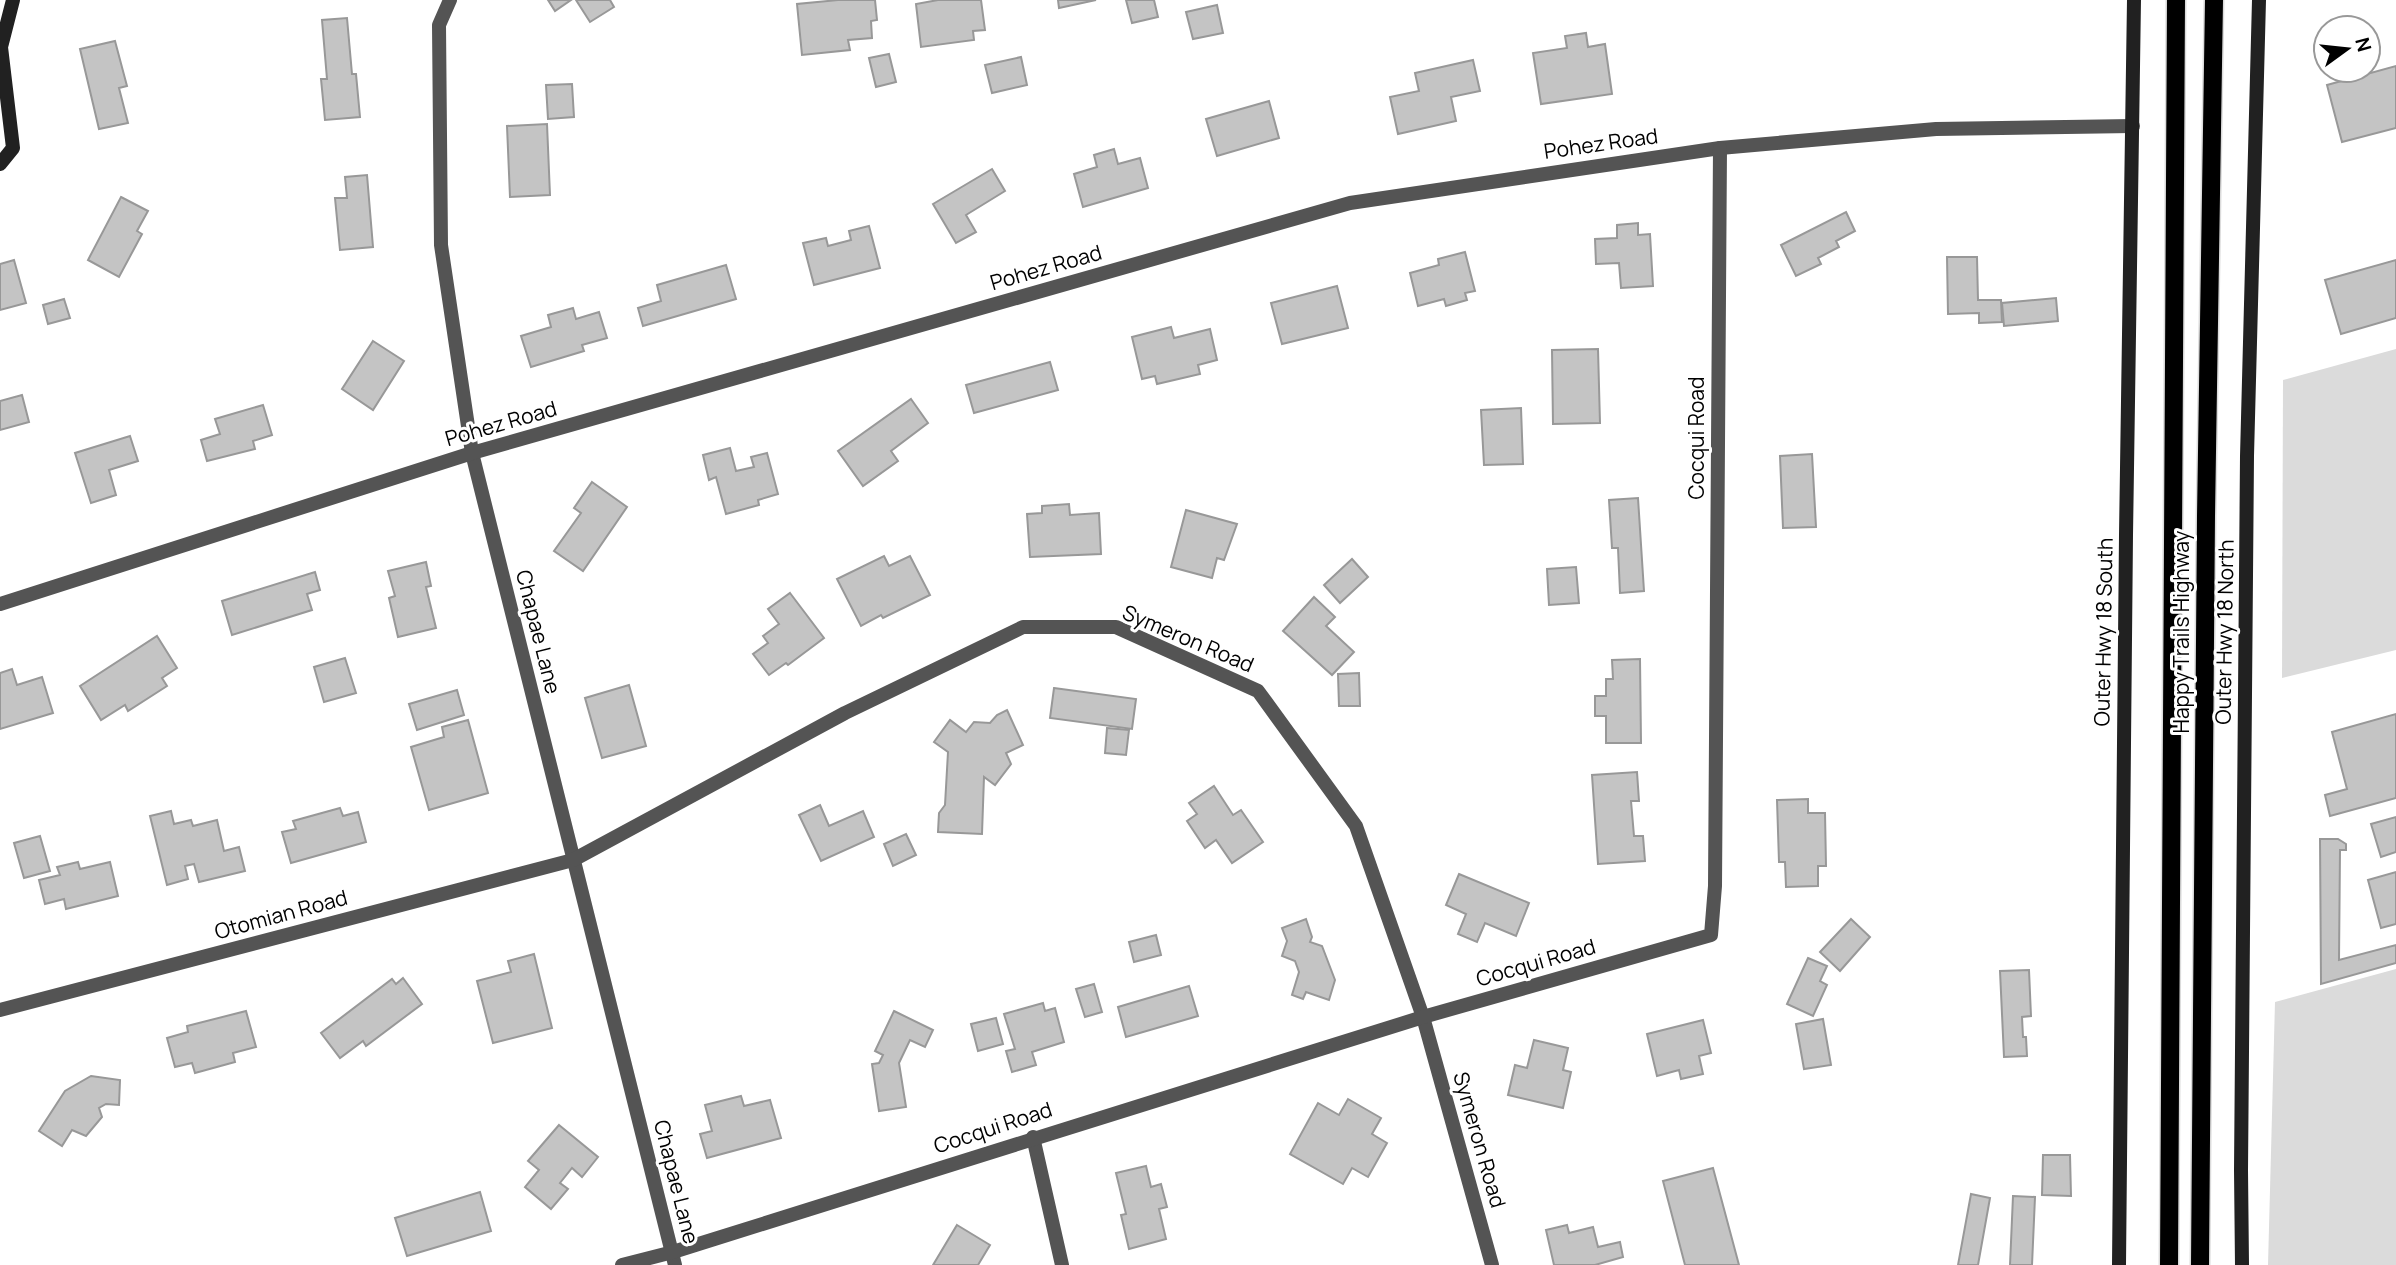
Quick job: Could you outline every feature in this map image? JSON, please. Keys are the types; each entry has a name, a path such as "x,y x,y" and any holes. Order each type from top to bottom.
{"main road":[{"name":"Happy Trails Highway","path":"2169,1265 2176,0"},
{"name":"Happy Trails Highway","path":"2200,1265 2206,530 2214,0"}],"street":[{"path":"0,164 13,148 1,47 13,0"},
{"name":"Chapae Lane","path":"450,0 439,25 441,245 472,453 674,1259"},
{"name":"Outer Hwy 18 South","path":"2119,1265 2134,0"},
{"name":"Outer Hwy 18 North","path":"2242,1265 2247,456 2259,0"},
{"name":"Pohez Road","path":"0,604 472,453 1350,204 1720,148 1936,129 2133,126"},
{"name":"Cocqui Road","path":"622,1265 674,1259 1033,1137 1423,1017 1711,935 1715,872 1720,148"},
{"name":"Symeron Road","path":"573,860 845,713 1023,627 1116,627 1258,691 1356,826 1423,1017 1492,1265"},
{"name":"Otomian Road","path":"0,1010 573,860"},
{"path":"1033,1137 1062,1265"}],"shaded area":[{"path":"2396,349 2396,650 2282,678 2283,380"},
{"path":"2396,969 2396,1265 2268,1265 2275,1002"}],"building":[{"path":"548,0 571,0 555,11"},
{"path":"576,0 610,0 614,7 590,22"},
{"path":"875,0 877,20 871,21 872,38 848,40 850,50 802,55 797,4"},
{"path":"938,0 981,0 985,30 973,31 974,40 921,47 916,4"},
{"path":"1058,0 1096,0 1059,8"},
{"path":"1126,0 1154,0 1158,17 1132,23"},
{"path":"1217,5 1223,33 1193,39 1186,12"},
{"path":"347,18 352,74 356,74 360,117 325,120 321,79 327,79 322,20"},
{"path":"1586,33 1588,47 1605,44 1612,94 1541,104 1533,53 1567,48 1565,36"},
{"path":"115,41 127,86 119,88 128,123 99,129 80,49"},
{"path":"889,54 896,82 876,87 869,58"},
{"path":"1021,57 1027,85 992,93 985,65"},
{"path":"1473,60 1480,91 1451,97 1456,121 1398,134 1390,97 1419,91 1415,73"},
{"path":"2396,66 2396,128 2342,142 2327,85 2382,84 2382,70"},
{"path":"572,84 574,117 548,119 546,85"},
{"path":"1269,101 1279,138 1217,156 1206,119"},
{"path":"547,124 550,195 510,197 507,126"},
{"path":"1114,149 1118,164 1140,158 1148,188 1083,207 1074,174 1097,167 1094,155"},
{"path":"992,169 1005,191 966,215 976,232 956,243 933,204"},
{"path":"367,175 373,247 340,250 335,198 347,198 345,177"},
{"path":"121,197 148,211 137,231 142,234 119,277 88,260"},
{"path":"1846,212 1855,231 1836,241 1839,247 1818,258 1821,264 1796,276 1781,245"},
{"path":"1638,223 1638,235 1650,234 1653,286 1621,288 1619,263 1596,264 1595,239 1617,238 1617,225"},
{"path":"869,226 880,268 814,285 803,243 826,238 828,246 851,240 849,231"},
{"path":"1465,252 1475,291 1465,293 1467,300 1446,306 1444,299 1418,306 1410,273 1439,265 1438,259"},
{"path":"1947,257 1977,257 1978,300 2001,300 2002,322 1979,323 1979,313 1948,314"},
{"path":"14,260 26,303 0,310 0,264"},
{"path":"2396,260 2396,318 2341,334 2325,280"},
{"path":"726,265 736,299 643,326 638,308 661,301 657,285"},
{"path":"1337,286 1348,328 1282,344 1271,303"},
{"path":"2056,298 2058,321 2004,326 2002,303"},
{"path":"64,299 70,318 48,324 43,305"},
{"path":"573,308 576,319 599,312 607,338 582,345 584,351 531,367 521,336 551,327 548,315"},
{"path":"1171,327 1174,338 1210,329 1217,360 1198,365 1200,374 1157,384 1155,376 1142,379 1132,337"},
{"path":"373,341 404,361 373,410 342,389"},
{"path":"1598,349 1600,423 1553,424 1552,350"},
{"path":"1050,362 1058,390 974,413 966,385"},
{"path":"22,395 29,422 0,430 0,401"},
{"path":"911,399 928,423 891,451 898,461 863,486 838,451"},
{"path":"263,405 272,435 253,441 255,449 207,461 201,440 220,434 215,419"},
{"path":"1521,408 1523,464 1484,465 1481,410"},
{"path":"130,436 138,461 109,470 116,495 91,503 75,453"},
{"path":"730,448 736,471 754,467 751,457 767,453 778,494 758,500 759,505 726,514 716,477 709,480 703,455"},
{"path":"1812,454 1816,527 1783,528 1780,456"},
{"path":"592,482 627,507 583,571 554,551 581,513 574,508"},
{"path":"1638,498 1644,591 1620,593 1618,548 1612,548 1609,500"},
{"path":"1069,504 1070,515 1099,513 1101,554 1030,557 1027,514 1042,513 1042,506"},
{"path":"1186,510 1237,524 1224,560 1217,558 1212,578 1171,567"},
{"path":"884,556 889,566 910,556 930,595 861,626 837,579"},
{"path":"1352,559 1368,577 1340,603 1324,585"},
{"path":"426,562 431,586 426,587 436,628 398,637 389,598 395,596 388,571"},
{"path":"1576,567 1579,603 1549,605 1547,569"},
{"path":"315,572 320,590 307,594 312,610 232,635 222,601"},
{"path":"790,593 824,638 788,665 786,663 769,675 753,654 768,643 763,636 779,624 768,609"},
{"path":"1314,597 1335,617 1326,626 1354,652 1332,675 1283,631"},
{"path":"157,636 177,668 162,678 167,686 128,711 125,705 101,720 80,686"},
{"path":"345,658 356,693 324,702 314,667"},
{"path":"1640,659 1641,743 1606,743 1606,716 1595,716 1595,696 1606,696 1606,679 1613,679 1612,660"},
{"path":"12,669 17,685 42,677 53,713 0,729 0,673"},
{"path":"1359,673 1360,706 1339,706 1338,674"},
{"path":"629,685 646,746 602,758 585,698"},
{"path":"1054,688 1136,699 1132,729 1050,718"},
{"path":"457,690 464,715 417,730 409,704"},
{"path":"1007,710 1023,745 1006,753 1011,764 995,785 984,777 982,834 938,832 939,813 945,805 948,752 934,742 950,720 966,732 974,722 990,723 997,715"},
{"path":"2396,714 2396,798 2330,816 2325,795 2347,789 2332,732"},
{"path":"468,720 488,793 429,810 411,747 444,737 442,727"},
{"path":"1107,728 1129,730 1126,755 1105,753"},
{"path":"1637,772 1639,801 1631,801 1634,836 1643,836 1645,861 1598,864 1592,775"},
{"path":"1214,786 1233,815 1241,810 1263,842 1232,863 1216,840 1205,848 1187,821 1197,814 1189,803"},
{"path":"1808,799 1808,813 1825,813 1826,866 1818,866 1818,886 1786,887 1785,862 1779,862 1777,800"},
{"path":"820,805 829,826 863,811 874,837 821,861 799,815"},
{"path":"340,808 343,816 358,812 366,842 291,863 282,832 296,829 293,821"},
{"path":"171,811 174,824 191,820 193,826 217,820 224,851 239,847 245,871 199,882 194,864 185,866 188,879 167,885 150,816"},
{"path":"2396,817 2396,852 2381,857 2371,824"},
{"path":"906,834 916,855 893,866 884,844"},
{"path":"40,836 50,871 24,878 14,843"},
{"path":"2320,839 2338,839 2346,844 2346,850 2340,850 2339,960 2396,945 2396,963 2321,984"},
{"path":"78,862 80,869 110,862 118,896 66,909 64,899 45,904 39,880 60,875 57,867"},
{"path":"2396,872 2396,924 2381,928 2368,880"},
{"path":"1459,874 1529,903 1516,936 1485,923 1477,942 1458,934 1466,914 1446,905"},
{"path":"1306,919 1312,937 1310,942 1322,946 1335,980 1329,1000 1306,992 1303,999 1292,995 1299,972 1295,961 1282,956 1287,941 1282,928"},
{"path":"1851,919 1870,937 1840,971 1820,952"},
{"path":"1156,935 1161,955 1134,962 1129,942"},
{"path":"534,954 552,1028 493,1043 477,981 511,972 508,961"},
{"path":"1808,958 1827,966 1820,981 1827,985 1813,1016 1787,1004"},
{"path":"2029,970 2031,1016 2022,1017 2027,1056 2004,1057 2000,971"},
{"path":"403,978 422,1004 366,1046 363,1041 340,1058 321,1033 392,979 396,984"},
{"path":"1094,984 1102,1012 1085,1017 1076,989"},
{"path":"1189,986 1198,1016 1126,1037 1118,1007"},
{"path":"1043,1003 1045,1011 1055,1008 1064,1042 1032,1052 1036,1065 1012,1072 1006,1051 1015,1049 1004,1014"},
{"path":"246,1011 256,1047 233,1053 235,1062 195,1073 192,1063 175,1067 167,1038 188,1032 187,1026"},
{"path":"894,1011 933,1030 925,1047 910,1040 899,1063 906,1107 879,1111 872,1064 879,1063 883,1055 875,1051"},
{"path":"996,1018 1003,1044 978,1051 971,1024"},
{"path":"1823,1019 1831,1065 1804,1069 1796,1024"},
{"path":"1703,1020 1711,1053 1699,1056 1703,1074 1681,1079 1679,1070 1657,1076 1647,1034"},
{"path":"1534,1040 1568,1048 1563,1070 1571,1072 1563,1108 1508,1095 1515,1065 1527,1068"},
{"path":"91,1076 120,1080 119,1105 106,1104 99,1108 102,1117 86,1136 72,1130 62,1146 39,1131 65,1091"},
{"path":"741,1096 744,1106 770,1100 781,1138 707,1158 700,1134 712,1131 705,1105"},
{"path":"1348,1099 1381,1118 1372,1134 1387,1143 1368,1177 1352,1168 1343,1184 1290,1154 1318,1103 1339,1115"},
{"path":"559,1125 598,1157 582,1177 572,1168 560,1183 568,1189 551,1209 525,1187 539,1170 528,1161"},
{"path":"2043,1155 2070,1155 2071,1196 2042,1195"},
{"path":"1146,1166 1151,1187 1161,1184 1167,1207 1159,1209 1166,1239 1129,1249 1121,1215 1126,1214 1116,1173"},
{"path":"1713,1168 1739,1265 1685,1265 1663,1181"},
{"path":"480,1192 491,1231 407,1256 395,1218"},
{"path":"1971,1194 1990,1198 1978,1265 1958,1265"},
{"path":"2013,1196 2035,1197 2032,1265 2010,1265"},
{"path":"957,1225 990,1245 978,1265 933,1265"},
{"path":"1567,1225 1569,1233 1593,1227 1598,1247 1620,1242 1623,1257 1595,1265 1554,1265 1546,1230"}]}
